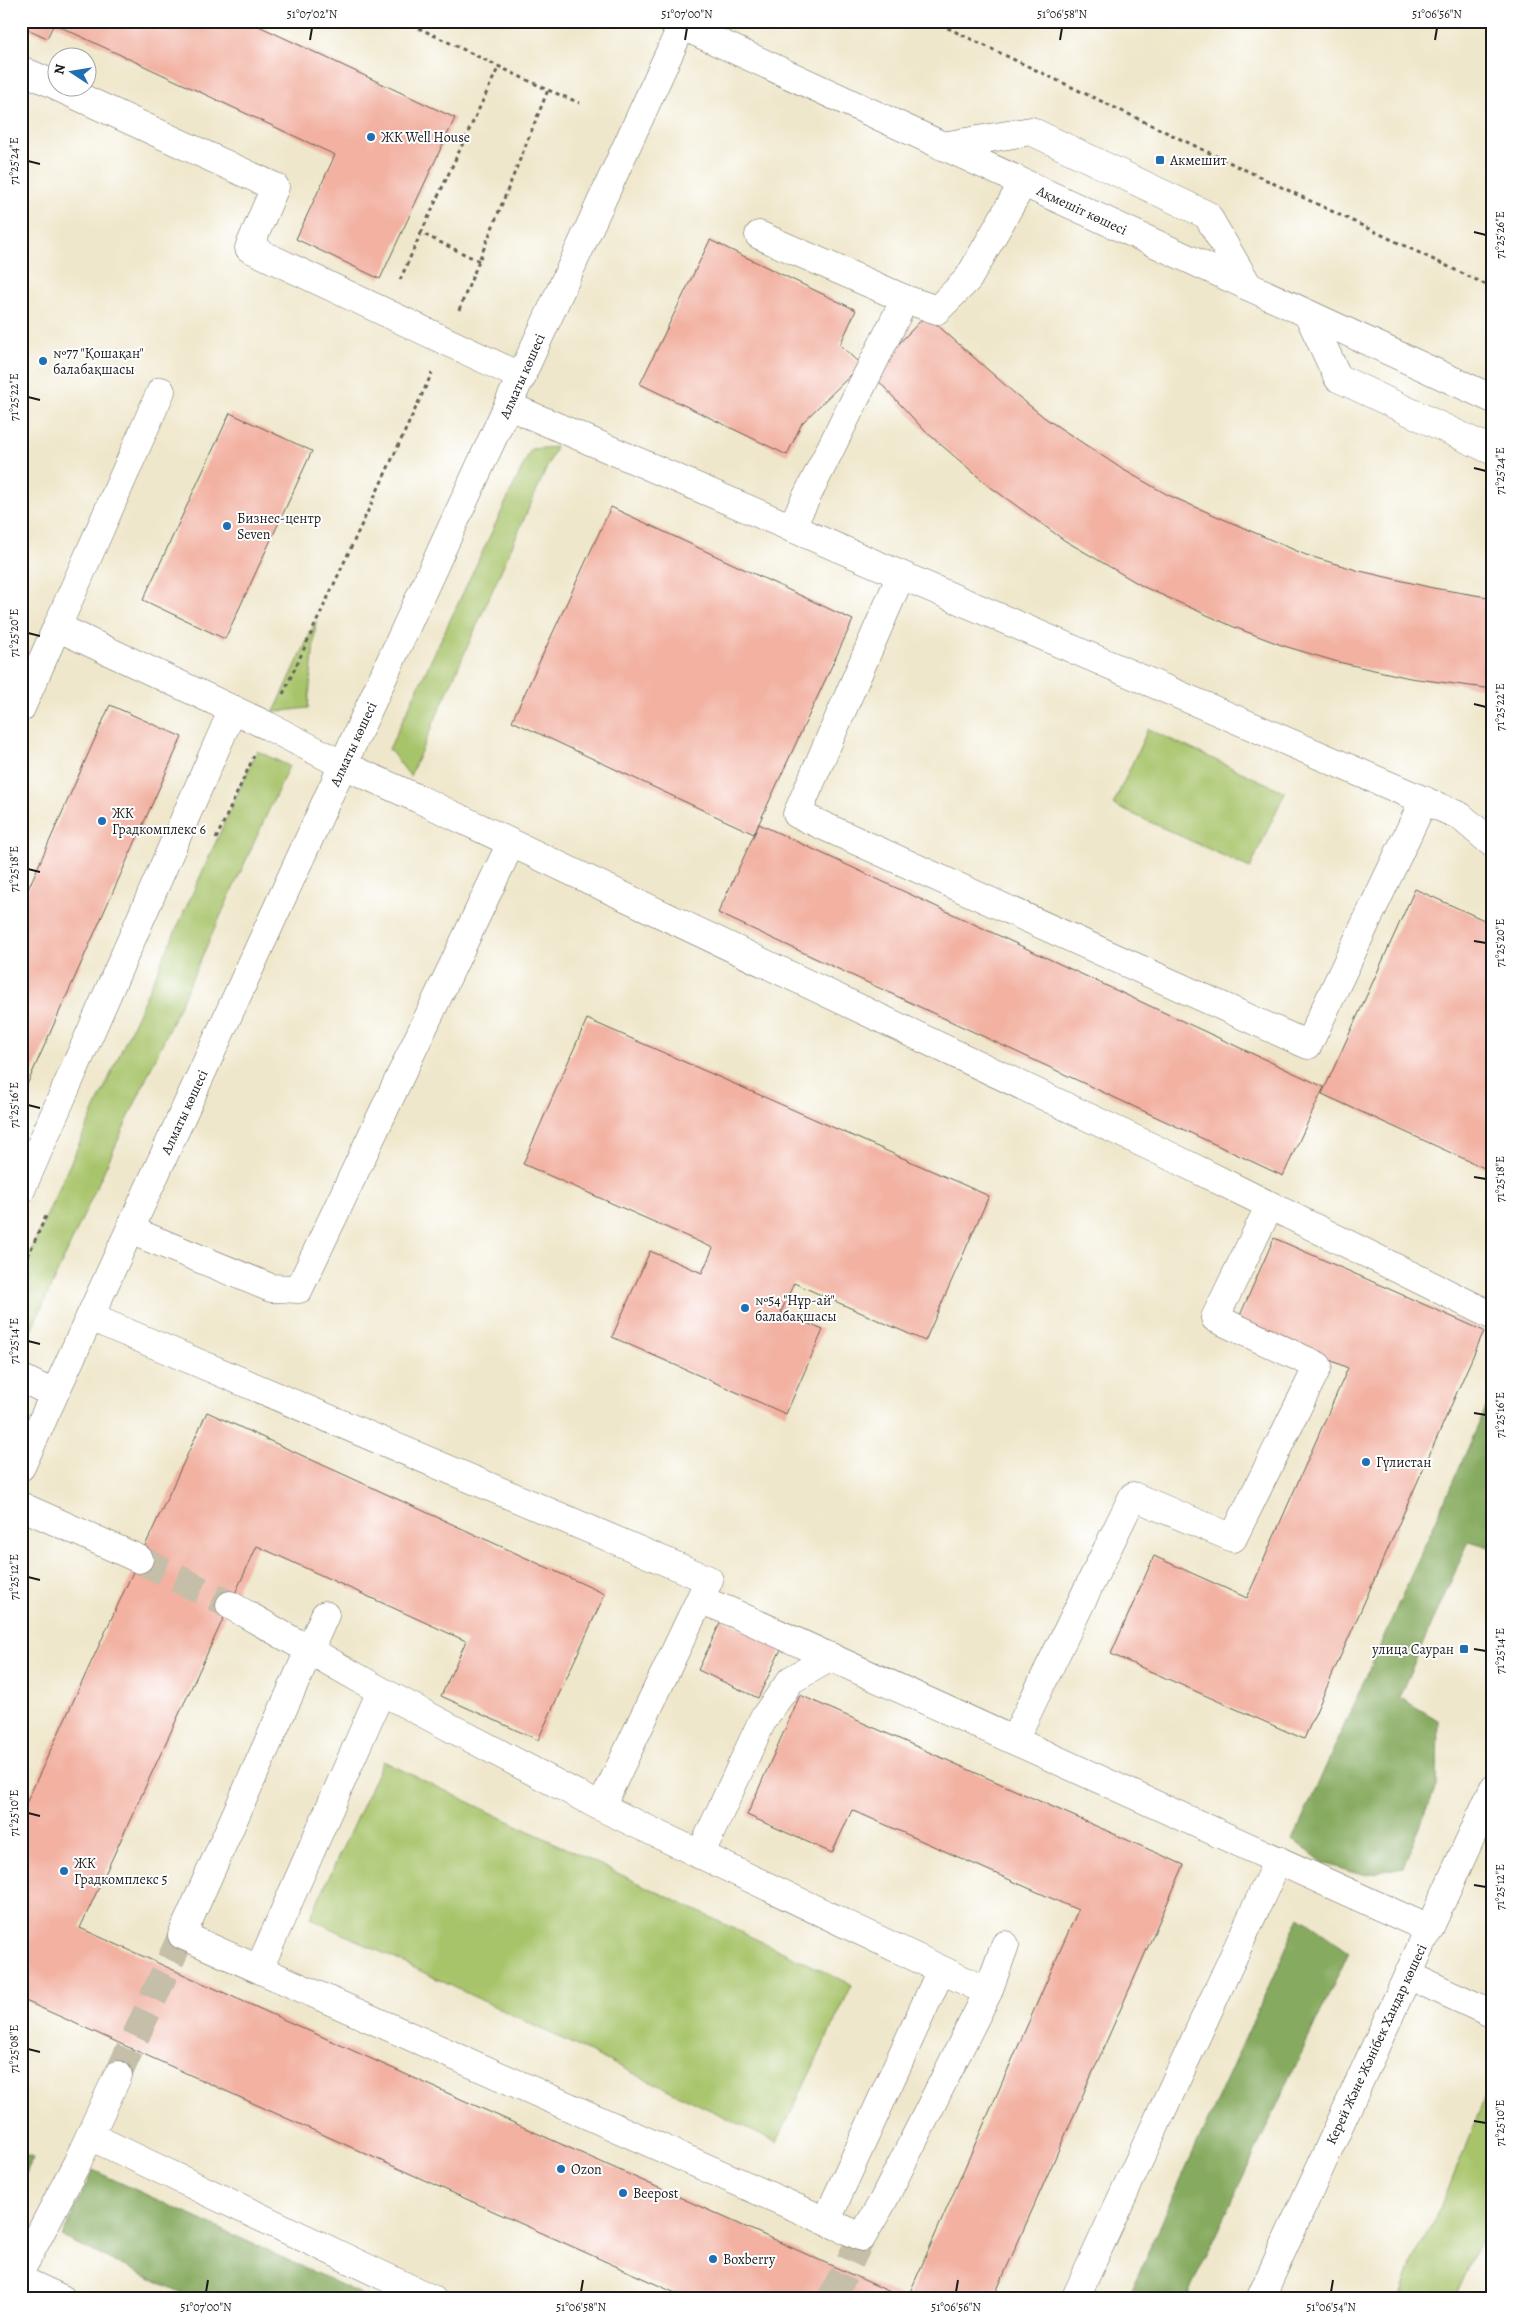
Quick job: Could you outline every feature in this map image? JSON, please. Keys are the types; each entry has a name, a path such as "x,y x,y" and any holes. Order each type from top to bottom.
{"street":[{"name":"Ақмешіт көшесі","path":"679,23 1493,399"},
{"name":"Алматы көшесі","path":"21,1467 509,406 679,23"},
{"path":"21,70 48,82"},
{"path":"83,98 274,187 249,248 522,377"},
{"path":"942,146 1032,132 1207,216 1249,287"},
{"path":"759,235 905,299 937,310 968,279 1023,183"},
{"path":"791,528 905,299"},
{"path":"1308,314 1338,378 1493,451"},
{"path":"21,708 161,391"},
{"path":"509,406 1460,816 1493,844"},
{"path":"901,575 797,814 1308,1045 1424,800"},
{"path":"57,627 268,726 343,765 1170,1156 1493,1316"},
{"path":"21,1190 233,710"},
{"path":"130,1230 271,1288 299,1289 511,843"},
{"path":"1014,1740 1133,1496 1233,1538 1318,1366 1215,1318 1270,1205"},
{"path":"90,1317 709,1580 601,1807"},
{"path":"21,1378 54,1394"},
{"path":"21,1506 139,1559"},
{"path":"701,1600 831,1657 1429,1929"},
{"path":"230,1605 381,1691 601,1807 988,1992"},
{"path":"325,1615 182,1935 862,2238 882,2203 988,1992 1005,1945"},
{"path":"700,1855 763,1719 791,1680 831,1657"},
{"path":"259,1969 381,1691"},
{"name":"Керей Және Жәнібек Хандар көшесі","path":"1260,2299 1493,1790"},
{"path":"1075,2299 1278,1860"},
{"path":"826,2221 941,1970"},
{"path":"1408,1975 1493,2014"},
{"path":"21,2270 90,2136 118,2075"},
{"path":"90,2136 432,2299"},
{"path":"21,2280 62,2299"}],"path":[{"path":"404,21 548,90 580,103"},
{"path":"933,21 1493,288"},
{"path":"386,313 499,66"},
{"path":"216,841 446,342 548,90"},
{"path":"421,233 479,261"},
{"path":"21,1271 48,1211"}],"green space":[{"path":"556,447 410,776 389,749 531,449"},
{"path":"316,621 308,708 274,712"},
{"path":"1148,729 1285,792 1250,868 1113,805"},
{"path":"257,751 289,766 24,1346 21,1346 21,1272"},
{"path":"1493,1392 1493,1548 1469,1541 1399,1697 1438,1720 1437,1785 1403,1867 1362,1875 1324,1863 1293,1840"},
{"path":"383,1761 852,1985 777,2142 310,1918"},
{"path":"1300,1917 1349,1952 1186,2299 1127,2299"},
{"path":"1493,2077 1493,2213 1454,2299 1399,2299 1413,2260 1440,2210"},
{"path":"21,2154 33,2158 21,2184"},
{"path":"93,2170 372,2299 194,2299 62,2237"}],"building":[{"name":"ЖК Well House","path":"21,21 248,21 455,118 380,279 296,239 335,155 54,24 47,38 21,26"},
{"path":"710,240 856,310 840,345 861,365 802,423 787,455 640,384"},
{"path":"926,315 1045,418 1122,469 1168,495 1306,555 1360,571 1433,588 1493,598 1493,689 1410,678 1338,662 1284,646 1234,627 1144,587 1064,540 989,486 925,431 871,373"},
{"name":"Бизнес-центр Seven","path":"230,413 312,451 225,639 143,600"},
{"path":"611,507 853,620 754,834 512,721"},
{"name":"ЖК Градкомплекс 6","path":"110,705 182,737 21,1098 21,905"},
{"path":"759,824 1324,1087 1283,1176 718,913"},
{"path":"1415,889 1493,924 1493,1172 1322,1094"},
{"path":"587,1019 989,1196 925,1341 794,1283 781,1312 823,1330 786,1414 612,1337 650,1251 702,1273 713,1248 523,1164"},
{"name":"Гүлистан","path":"1274,1238 1484,1331 1304,1739 1111,1654 1154,1556 1247,1598 1348,1368 1238,1320"},
{"name":"ЖК Градкомплекс 5","path":"207,1412 605,1594 538,1740 441,1696 466,1641 257,1546 80,1928 906,2299 689,2299 21,1999 21,1814"},
{"path":"722,1619 782,1647 758,1698 698,1670"},
{"path":"800,1695 1184,1865 993,2299 907,2299 1078,1910 852,1810 832,1853 747,1815"}],"tunnel":[{"path":"139,1559 230,1605"},
{"path":"118,2075 182,1935"},
{"path":"831,2299 862,2237"}],"place":[{"name":"ЖК Well House","path":"371,137"},
{"name":"Акмешит","path":"1160,160"},
{"name":"№77 \"Қошақан\" балабақшасы","path":"43,361"},
{"name":"Бизнес-центр Seven","path":"227,526"},
{"name":"ЖК Градкомплекс 6","path":"102,821"},
{"name":"№54 \"Нұр-ай\" балабақшасы","path":"745,1308"},
{"name":"Гүлистан","path":"1366,1462"},
{"name":"улица Сауран","path":"1464,1649"},
{"name":"ЖК Градкомплекс 5","path":"64,1871"},
{"name":"Ozon","path":"561,2169"},
{"name":"Beepost","path":"623,2193"},
{"name":"Boxberry","path":"713,2259"}]}
